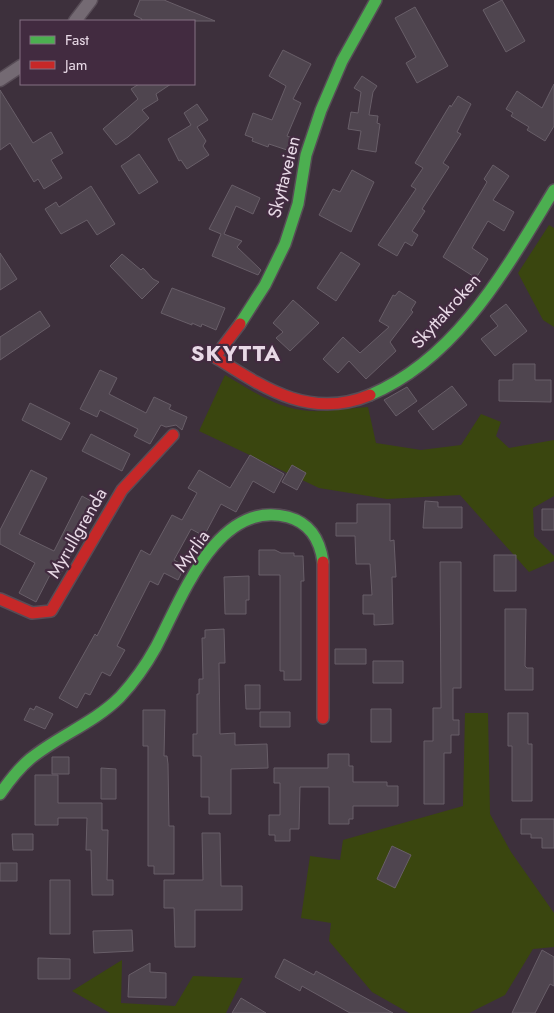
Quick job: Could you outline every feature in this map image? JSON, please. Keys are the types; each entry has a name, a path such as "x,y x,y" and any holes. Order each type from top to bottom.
{"street":[{"path":"76,20 91,0"},
{"name":"Skyttaveien","path":"215,357 238,328 271,273 298,205 302,173 308,149 330,90 348,49 368,18 376,0"},
{"path":"0,80 20,67"},
{"name":"Skyttakroken","path":"215,357 264,388 286,397 318,402 362,398 392,383 422,364 460,327 506,270 554,190"},
{"name":"Myrullgrenda","path":"0,599 35,613 51,611 122,490 173,435"},
{"name":"Myrlia","path":"0,794 15,772 28,759 102,713 124,694 144,667 192,579 212,549 230,530 258,517 274,515 297,520 315,535 321,550 323,578 323,718"}],"green space":[{"path":"549,225 554,228 554,327 543,320 518,273"},
{"path":"225,375 276,403 299,410 324,411 368,407 376,443 421,450 461,445 481,414 501,422 496,436 509,448 554,440 554,496 533,508 534,536 554,556 554,561 529,572 460,495 387,499 319,488 199,431"},
{"path":"465,713 488,713 490,814 511,852 554,913 554,947 533,949 505,995 469,1013 409,1013 372,992 329,941 331,923 301,918 310,856 340,860 343,840 463,806"},
{"path":"122,960 121,1003 175,1006 193,976 243,978 226,1013 110,1013 72,991"}],"building":[{"path":"140,0 164,0 215,21 142,20 134,15"},
{"path":"502,0 525,41 506,52 483,10"},
{"path":"415,7 448,66 417,83 406,63 416,57 395,18"},
{"path":"283,50 311,64 293,99 301,103 287,136 292,138 287,150 269,144 268,147 252,141 253,138 245,135 253,113 272,120 286,86 269,76"},
{"path":"362,76 377,86 373,92 369,115 378,116 377,123 380,124 376,152 358,149 361,131 348,129 351,112 358,113 361,92 354,88"},
{"path":"554,84 554,126 545,141 527,130 529,127 511,116 513,113 506,109 517,91 542,108"},
{"path":"137,85 170,85 156,94 158,100 142,110 149,118 116,145 103,129 138,99 131,89"},
{"path":"0,90 33,143 51,132 63,153 51,160 62,178 44,189 38,179 34,182 10,143 0,150"},
{"path":"458,96 471,104 457,132 461,134 443,163 449,167 422,209 425,211 412,231 418,235 412,246 405,242 397,256 378,245 416,189 411,186 423,168 415,163 450,105 451,107"},
{"path":"197,104 208,120 197,127 206,141 203,146 209,155 187,169 181,160 179,161 168,139 191,125 184,113"},
{"path":"139,154 158,182 139,194 121,166"},
{"path":"493,165 509,176 493,200 514,212 504,231 488,221 472,248 488,259 476,278 443,257 487,182 484,179"},
{"path":"352,170 374,182 351,232 319,215 333,189 340,192"},
{"path":"232,185 260,198 253,214 236,206 224,234 242,241 237,247 261,270 258,275 212,256 221,234 209,229"},
{"path":"91,186 115,224 97,235 87,220 61,234 45,209 56,202 59,207"},
{"path":"341,252 360,264 336,301 317,288"},
{"path":"0,253 17,279 0,290"},
{"path":"122,254 141,270 143,268 153,279 159,282 142,299 110,266"},
{"path":"172,288 225,308 216,330 202,324 201,327 192,323 192,325 161,313"},
{"path":"399,291 416,302 411,310 413,312 390,342 396,351 366,379 349,361 338,373 323,359 343,337 360,353 389,327 379,321 393,295 395,296"},
{"path":"293,300 319,323 290,351 276,338 283,332 273,323"},
{"path":"506,304 527,331 495,356 481,339 498,326 490,316"},
{"path":"40,311 50,326 0,360 0,337"},
{"path":"513,364 535,364 535,380 551,380 551,402 499,401 499,380 513,380"},
{"path":"100,370 117,378 109,394 146,413 154,397 171,405 169,409 187,417 182,430 176,425 166,427 161,425 150,444 134,436 138,429 100,410 97,417 80,409"},
{"path":"452,386 467,405 433,430 418,411"},
{"path":"407,387 417,401 396,416 384,400"},
{"path":"30,403 70,423 61,440 22,420"},
{"path":"91,434 130,454 122,471 82,451"},
{"path":"250,455 284,474 274,493 253,481 236,512 221,504 204,536 191,529 174,560 185,566 178,580 164,573 158,585 150,581 117,646 125,650 110,676 102,672 90,695 85,693 77,708 59,698 95,634 97,636 141,550 150,555 172,515 182,520 197,493 188,488 199,470 230,488"},
{"path":"292,465 306,473 297,490 282,482"},
{"path":"31,470 47,478 19,534 54,551 82,496 98,505 60,575 52,571 36,602 19,593 35,563 0,544 0,530"},
{"path":"425,501 438,502 438,507 462,507 462,528 423,528"},
{"path":"357,504 390,504 390,541 394,540 396,577 392,577 393,624 374,625 374,614 363,614 363,595 372,595 370,564 356,564 355,536 336,536 336,523 357,523"},
{"path":"542,509 554,509 554,530 542,530"},
{"path":"259,550 275,550 281,553 294,553 294,556 303,556 304,581 301,581 301,680 284,680 284,671 280,671 280,575 259,575"},
{"path":"494,555 516,555 516,591 494,591"},
{"path":"440,562 461,562 461,688 453,688 453,720 459,720 459,735 451,735 451,753 444,753 444,804 424,804 424,741 433,741 433,708 441,708"},
{"path":"249,576 249,600 246,600 246,614 225,614 224,577"},
{"path":"505,609 526,609 525,666 533,668 533,690 505,690"},
{"path":"224,629 225,663 219,663 220,734 235,733 235,745 267,744 268,768 231,769 231,814 209,814 209,797 201,797 201,756 193,756 193,734 197,734 199,679 203,679 202,638 205,638 205,630"},
{"path":"335,649 366,649 366,664 335,664"},
{"path":"373,661 403,661 403,683 373,683"},
{"path":"245,685 260,685 260,709 246,709"},
{"path":"36,706 53,714 45,729 24,720 30,708 34,710"},
{"path":"371,709 391,709 391,742 371,742"},
{"path":"143,710 165,710 164,756 167,756 168,764 169,826 174,826 174,874 154,874 154,866 148,866 148,746 143,746"},
{"path":"260,712 290,712 290,727 260,727"},
{"path":"508,713 528,713 528,744 532,744 532,801 512,801 512,746 508,746"},
{"path":"328,754 349,754 349,766 353,766 353,782 387,782 387,786 398,786 398,806 353,806 353,819 349,819 349,824 329,824 329,787 300,787 299,829 290,829 290,841 275,841 275,835 269,835 269,815 280,815 280,783 274,783 274,768 328,768"},
{"path":"52,757 69,757 69,774 52,774"},
{"path":"101,768 116,769 116,799 101,799"},
{"path":"35,775 58,775 58,803 102,803 102,830 108,830 107,880 113,880 113,895 92,895 91,850 86,850 87,818 58,818 58,825 35,825"},
{"path":"521,819 554,819 554,848 542,848 542,838 531,838 531,834 521,834"},
{"path":"202,833 220,833 221,886 242,886 242,910 195,910 195,947 175,947 174,908 164,908 164,880 203,880"},
{"path":"12,834 33,834 33,850 13,850"},
{"path":"392,846 411,855 395,888 377,879"},
{"path":"0,863 17,863 17,881 0,881"},
{"path":"50,880 70,880 70,934 50,934"},
{"path":"132,930 133,951 94,953 93,931"},
{"path":"542,950 554,957 554,986 550,984 535,1013 512,1013"},
{"path":"38,958 70,959 70,979 38,979"},
{"path":"284,959 314,975 316,971 393,1013 350,1013 302,986 300,991 275,977"},
{"path":"150,963 150,972 166,973 166,998 128,997 129,975"},
{"path":"241,998 266,1013 232,1013"}],"traffic: fast":[{"path":"240,324 265,285 285,244 298,204 306,155 321,110 342,61 376,0"},
{"path":"370,395 401,379 429,358 454,334 498,279 554,190"},
{"path":"0,794 14,775 30,759 99,714 120,697 140,673 152,654 190,580 205,557 222,537 241,523 263,515 288,517 296,520 313,534 322,554 323,562"}],"traffic: jam":[{"path":"240,324 215,357 251,380 288,397 308,402 327,404 348,402 370,395"},
{"path":"0,599 32,613 51,611 122,490 173,435"},
{"path":"323,562 323,718"}],"district":[{"name":"SKYTTA","path":"236,353"}]}
